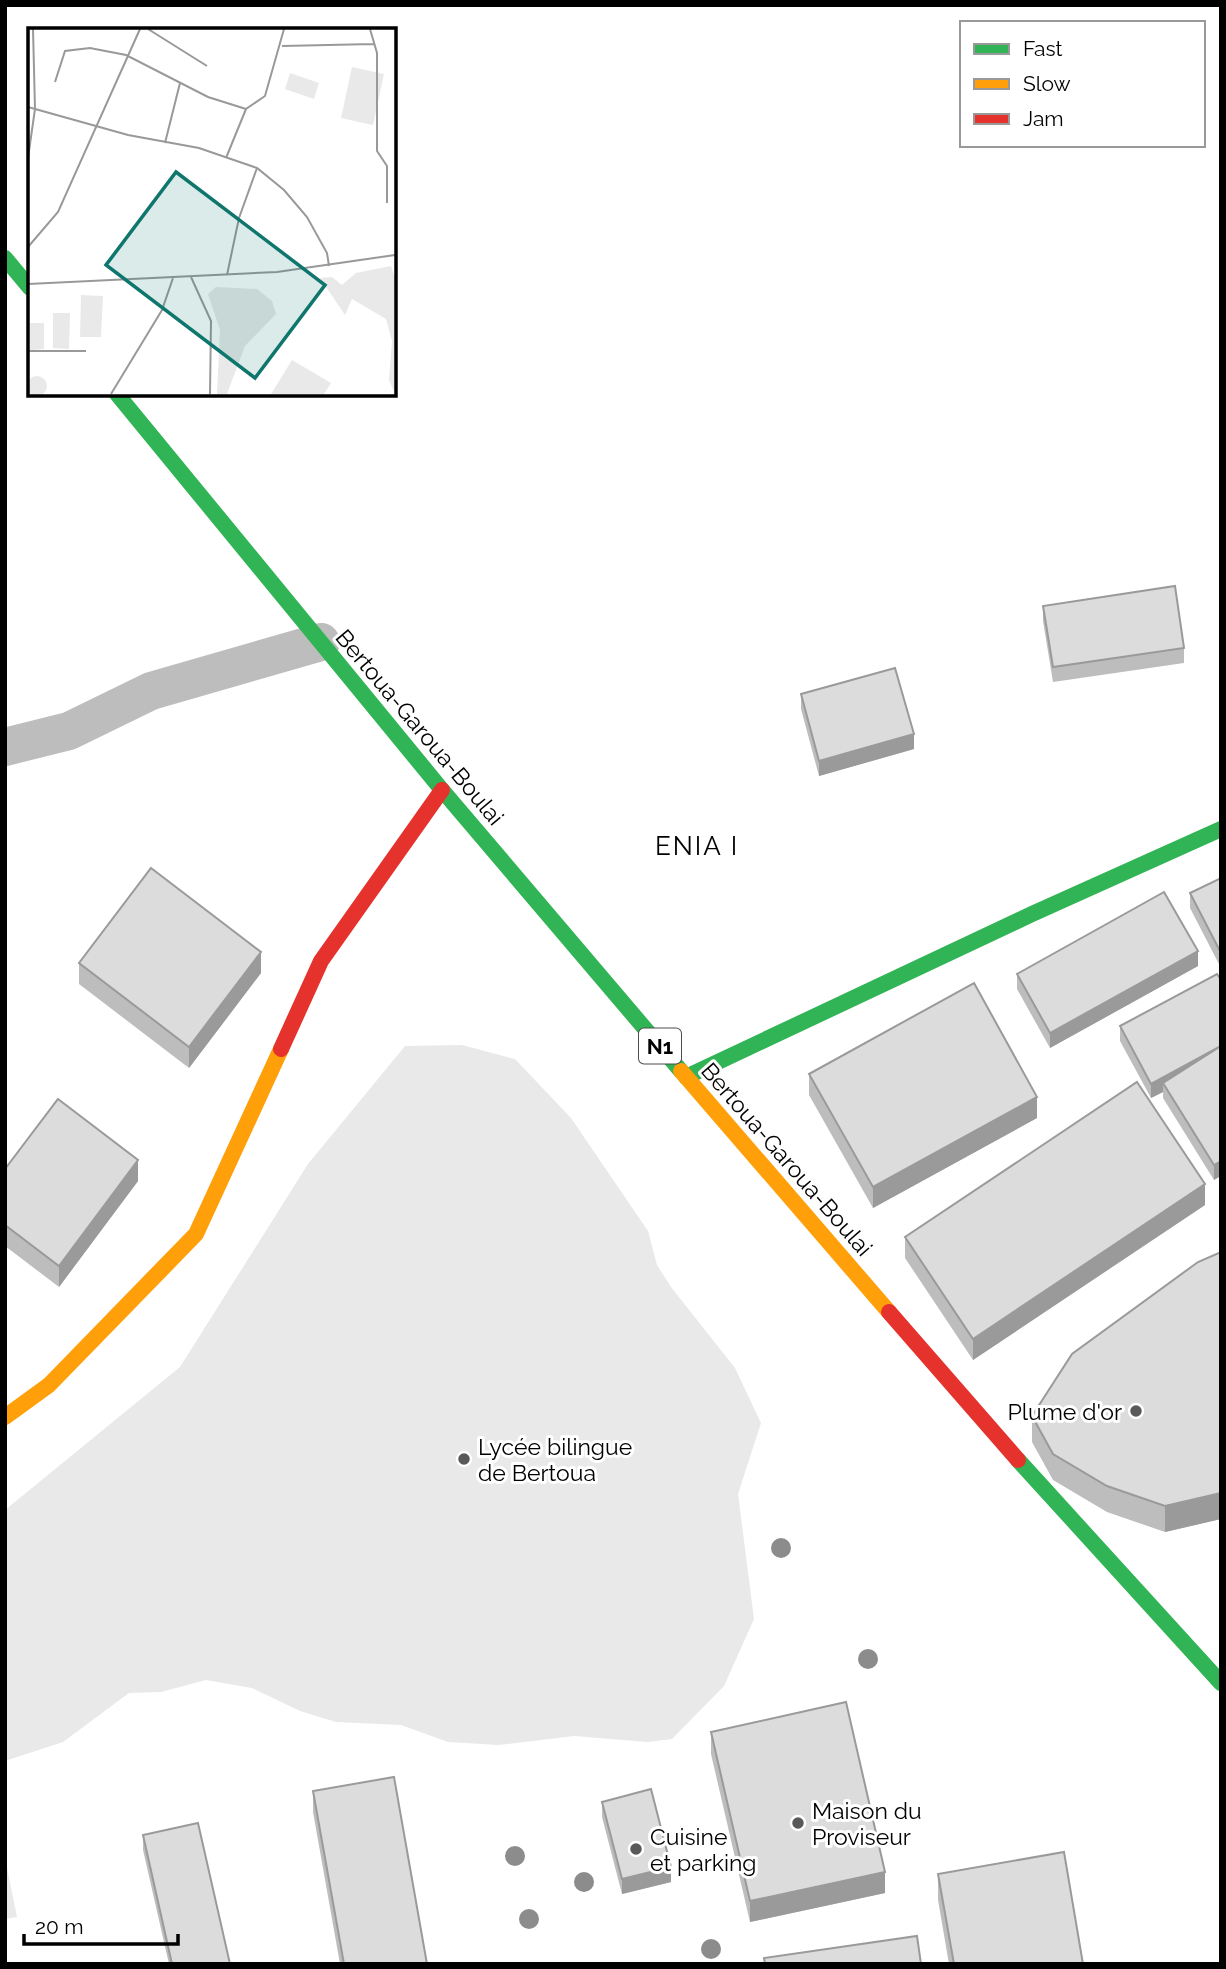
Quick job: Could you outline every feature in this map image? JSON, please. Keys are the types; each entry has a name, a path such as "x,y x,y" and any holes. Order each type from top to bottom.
{"main road":[{"path":"5,258 28,286"},
{"name":"Bertoua-Garoua-Boulai","path":"119,396 442,790 686,1077 1034,1479 1221,1683"},
{"path":"5,1418 49,1385 196,1234 321,961 442,790"},
{"path":"686,1077 1032,914 1221,829"}],"street":[{"path":"5,747 69,731 151,691 321,642"}],"shaded area":[{"path":"462,1045 515,1059 571,1118 648,1231 657,1265 671,1287 735,1368 761,1423 738,1494 754,1619 724,1686 672,1739 648,1742 574,1736 499,1745 448,1742 401,1725 336,1722 300,1711 252,1688 206,1680 161,1692 129,1693 63,1742 5,1761 5,1510 180,1367 308,1164 405,1046"},
{"path":"5,1858 17,1917 5,1919"}],"building":[{"path":"1175,586 1184,648 1053,667 1043,606"},
{"path":"895,668 914,734 819,761 801,694"},
{"path":"151,868 261,952 189,1047 79,963"},
{"path":"1221,878 1221,953 1190,893"},
{"path":"1164,892 1198,951 1050,1033 1017,974"},
{"path":"1217,974 1221,980 1221,1046 1151,1084 1120,1026"},
{"path":"974,983 1037,1097 873,1187 809,1074"},
{"path":"1221,1046 1221,1161 1214,1165 1163,1083"},
{"path":"1137,1082 1205,1184 973,1339 905,1237"},
{"path":"58,1099 138,1160 59,1266 5,1225 5,1169"},
{"name":"Plume d'or","path":"1221,1252 1221,1493 1165,1506 1107,1486 1053,1454 1032,1416 1072,1354 1198,1262"},
{"name":"Maison du Proviseur","path":"846,1702 885,1872 750,1901 711,1732"},
{"path":"394,1777 427,1964 344,1964 313,1791"},
{"name":"Cuisine et parking","path":"651,1789 671,1867 622,1879 602,1802"},
{"path":"198,1823 230,1964 172,1964 143,1835"},
{"path":"1064,1852 1083,1964 954,1964 938,1874"},
{"path":"917,1936 921,1964 765,1964 764,1958"}],"traffic: fast":[{"path":"5,258 28,286"},
{"path":"119,396 442,790 681,1071"},
{"path":"686,1077 1032,914 1221,829"},
{"path":"1018,1460 1221,1683"}],"traffic: slow":[{"path":"5,1417 49,1385 196,1234 281,1049"},
{"path":"681,1071 889,1312"}],"traffic: jam":[{"path":"281,1049 321,961 442,790"},
{"path":"889,1312 1018,1460"}],"place":[{"name":"Plume d'or","path":"1136,1411"},
{"name":"Lycée bilingue de Bertoua","path":"464,1459"},
{"name":"Maison du Proviseur","path":"798,1823"},
{"name":"Cuisine et parking","path":"636,1849"}],"district":[{"name":"ENIA I","path":"697,846"}]}
